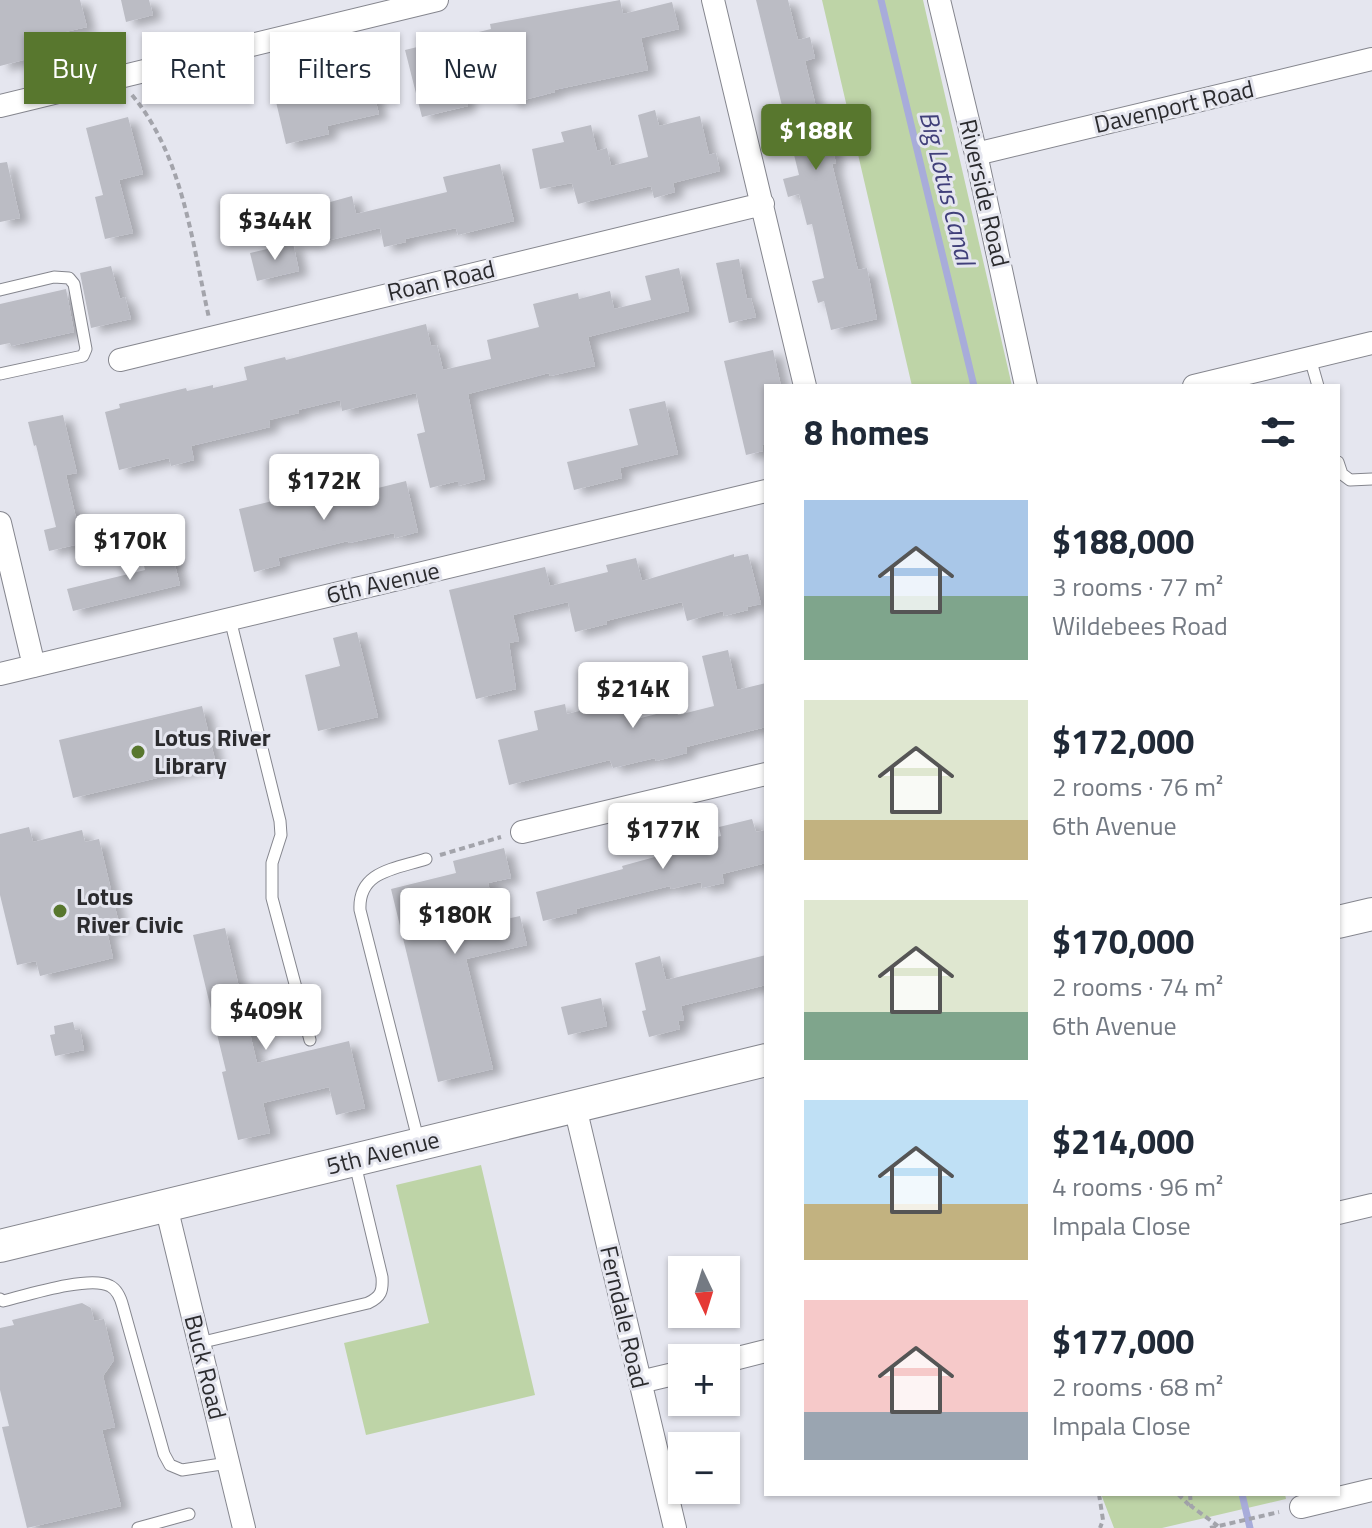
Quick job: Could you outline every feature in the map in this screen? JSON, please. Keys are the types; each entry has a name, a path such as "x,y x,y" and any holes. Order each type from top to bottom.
{"main road":[{"path":"1340,922 1372,914"},
{"name":"5th Avenue","path":"0,1246 764,1060"}],"street":[{"path":"126,76 437,0"},
{"path":"713,0 805,384"},
{"name":"Riverside Road","path":"939,0 1026,384"},
{"name":"Davenport Road","path":"976,154 1372,59"},
{"path":"0,106 24,100"},
{"name":"Roan Road","path":"120,360 763,204"},
{"path":"1202,384 1372,343"},
{"name":"6th Avenue","path":"0,674 764,491"},
{"path":"0,523 34,666"},
{"path":"522,832 764,774"},
{"name":"Ferndale Road","path":"575,1107 675,1528"},
{"path":"1340,1213 1372,1205"},
{"name":"Buck Road","path":"166,1206 244,1528"},
{"path":"740,1358 764,1352"},
{"path":"640,1382 668,1375"},
{"path":"1301,1510 1372,1490"}],"lane":[{"path":"0,290 54,277 69,278 74,284 86,349 83,356 0,374"},
{"path":"1310,358 1317,384"},
{"path":"1340,467 1345,478 1357,481 1372,479"},
{"path":"230,619 280,821 281,835 272,863 272,898 310,1040"},
{"path":"419,1144 359,897 363,886 375,877 426,859"},
{"path":"199,1343 368,1303 378,1298 383,1289 382,1277 354,1159"},
{"path":"0,1299 3,1301 89,1282 110,1285 119,1295 164,1454 170,1465 182,1470 228,1463"},
{"path":"138,1528 189,1514"}],"path":[{"path":"126,88 145,110 168,151 214,336"},
{"path":"426,859 522,832"},
{"path":"1099,1496 1103,1520 1100,1528"},
{"path":"1180,1496 1218,1527"},
{"path":"1190,1496 1191,1506"},
{"path":"1210,1528 1301,1510"}],"green space":[{"path":"822,0 923,0 1012,384 912,384"},
{"path":"481,1165 535,1395 366,1435 344,1343 429,1323 396,1185"},
{"path":"1102,1496 1285,1496 1286,1499 1162,1528 1114,1528"}],"building":[{"path":"0,0 80,0 87,27 65,32 24,32 24,60 0,66"},
{"path":"121,0 149,0 153,15 126,22"},
{"path":"620,0 623,14 672,2 679,29 641,38 648,70 554,90 526,99 526,32 479,32 491,29 490,24"},
{"path":"756,0 788,0 798,40 810,37 815,58 805,61 816,107 821,105 836,163 832,164 858,270 867,268 877,319 831,330 824,301 818,303 812,281 824,278 812,224 807,225 799,194 788,197 783,179 799,175"},
{"path":"416,47 416,93 405,50"},
{"path":"277,104 376,104 379,114 327,126 329,134 286,144"},
{"path":"419,104 468,106 422,117"},
{"path":"655,110 659,126 700,116 709,155 716,153 720,171 673,183 675,192 654,198 651,186 578,204 572,183 540,189 532,149 564,142 561,132 591,125 597,151 607,148 611,166 648,157 638,115"},
{"path":"128,117 143,174 119,180 133,233 105,239 95,197 103,195 86,128"},
{"path":"7,162 20,218 0,222 0,163"},
{"path":"500,164 514,221 458,235 456,228 384,247 380,228 322,242 312,207 352,196 356,214 447,192 443,177"},
{"path":"293,243 299,271 257,281 250,253"},
{"path":"739,259 747,299 751,298 756,317 729,323 716,263"},
{"path":"111,266 120,299 125,297 131,319 91,328 80,273"},
{"path":"679,268 689,311 588,337 595,366 550,376 549,373 468,394 485,479 458,486 458,481 430,488 417,434 425,432 416,393 342,411 340,400 298,410 299,413 269,420 270,427 191,446 194,460 171,466 169,458 119,470 105,412 120,408 119,404 186,388 187,391 213,385 213,388 247,380 244,367 285,357 286,360 426,324 431,346 437,345 443,370 491,359 487,340 539,327 533,304 578,293 579,299 610,291 614,309 651,300 645,276"},
{"path":"66,289 74,332 11,346 10,343 0,345 0,304"},
{"path":"773,350 781,384 764,384 763,451 746,455 724,361"},
{"path":"665,401 678,454 620,468 622,478 574,490 567,462 638,445 629,409"},
{"path":"63,415 77,473 66,475 77,522 100,516 105,538 49,551 44,530 56,527 28,422"},
{"path":"406,481 418,532 395,538 394,533 348,541 278,558 280,565 254,572 239,509 319,490 322,502"},
{"path":"170,545 180,585 73,611 67,589 145,570 141,552"},
{"path":"734,554 734,557 748,554 761,604 724,616 723,611 687,621 682,602 575,632 568,602 513,615 519,641 509,643 516,689 476,699 449,590 545,567 550,586 608,572 606,565 636,558 642,581"},
{"path":"357,632 378,717 318,731 305,675 340,666 333,638"},
{"path":"728,650 737,690 764,683 764,728 686,747 687,753 656,761 655,758 613,768 610,760 509,785 498,740 538,730 534,711 565,704 567,714 624,700 629,721 676,709 678,715 714,706 702,656"},
{"name":"Lotus River Library","path":"202,706 216,764 73,798 59,740"},
{"path":"752,819 756,832 764,830 764,864 722,874 724,883 702,888 701,882 671,889 670,886 576,909 577,913 543,921 536,892 623,869 622,866 662,855 661,851 721,836 719,827"},
{"name":"Lotus River Civic","path":"29,827 33,842 82,830 85,842 99,839 120,928 107,931 113,958 40,976 36,961 17,965 0,895 0,834"},
{"path":"504,848 511,878 488,883 497,921 520,916 527,945 466,959 493,1069 438,1082 391,889 456,873 453,861"},
{"path":"225,928 257,1063 349,1041 365,1108 336,1115 329,1087 263,1103 270,1133 238,1140 222,1072 226,1071 193,935"},
{"path":"660,956 666,980 764,956 764,985 681,1006 684,1020 678,1021 680,1029 649,1037 635,963"},
{"path":"601,998 607,1026 568,1035 561,1007"},
{"path":"73,1022 75,1030 80,1029 84,1050 55,1056 50,1035 55,1034 54,1026"},
{"path":"82,1303 91,1308 94,1321 104,1319 114,1360 103,1376 115,1427 102,1430 121,1506 27,1528 2,1427 9,1426 0,1390 0,1328 14,1325 12,1320"}],"waterway":[{"name":"Big Lotus Canal","path":"881,0 974,384"},
{"name":"Big Lotus Canal","path":"1242,1496 1250,1528"}],"place":[{"name":"Lotus River Library","path":"138,752"},
{"name":"Lotus River Civic","path":"60,911"}]}
